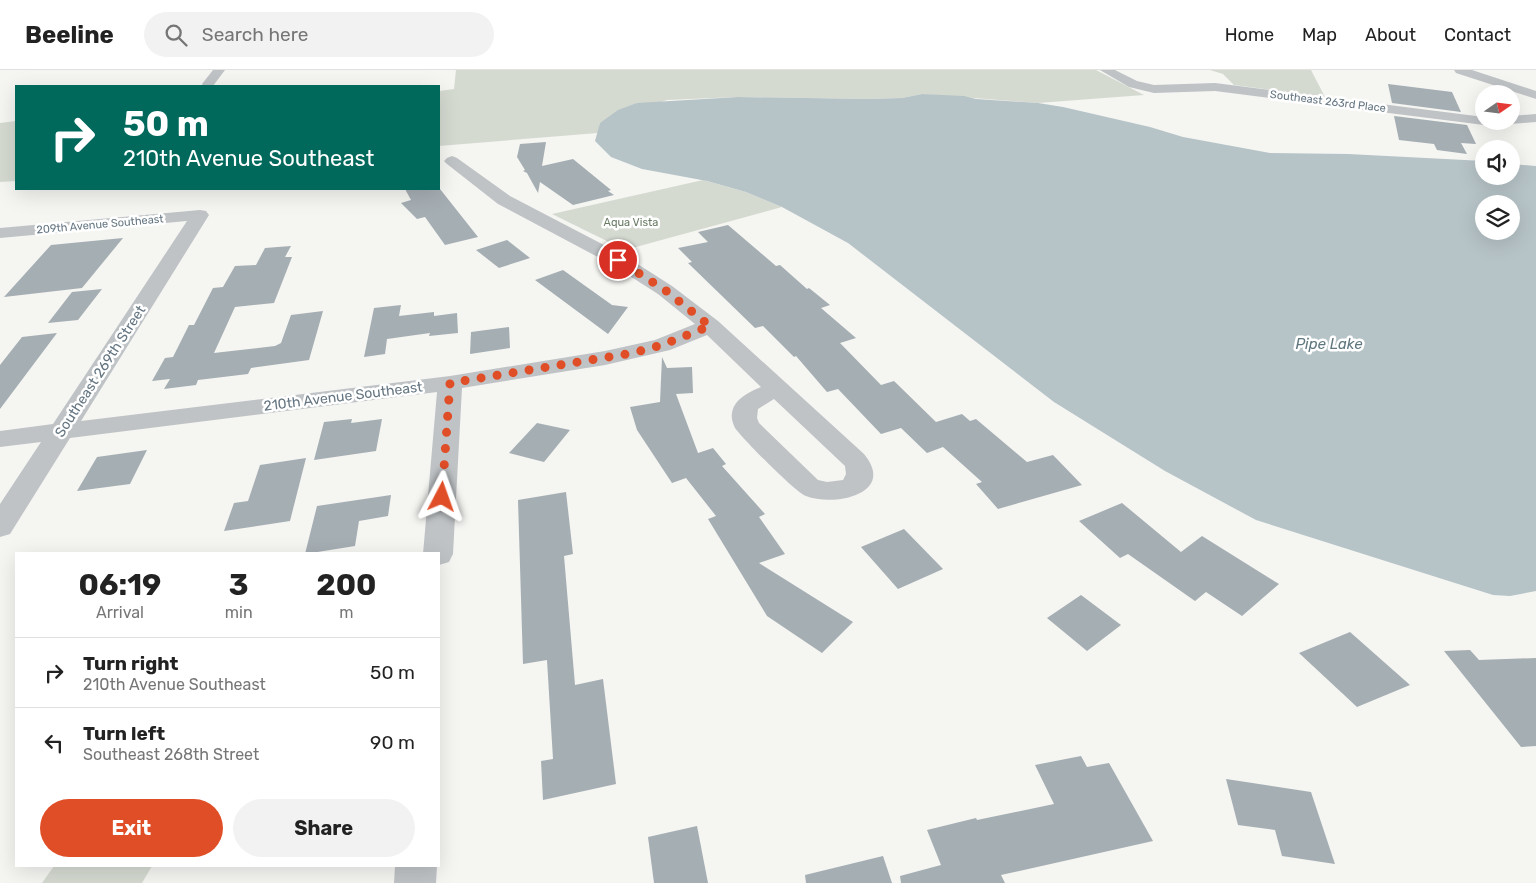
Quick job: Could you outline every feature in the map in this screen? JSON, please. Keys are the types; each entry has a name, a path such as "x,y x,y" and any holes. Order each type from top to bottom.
{"street":[{"path":"208,84 219,70"},
{"name":"Southeast 263rd Place","path":"1106,70 1141,87 1173,90 1215,87 1475,120"},
{"path":"1460,70 1536,95"},
{"path":"1520,119 1536,118"},
{"path":"452,161 504,200 618,260 665,290 710,326 858,465 859,478 852,487 830,493 814,490 747,426 743,414 746,406 758,397 777,389"},
{"name":"209th Avenue Southeast","path":"0,233 200,215"},
{"name":"Southeast 269th Street","path":"0,527 200,215"},
{"name":"210th Avenue Southeast","path":"0,440 450,383 640,351 662,345 710,326"},
{"path":"438,552 450,383"},
{"path":"415,883 416,867"}],"green space":[{"path":"456,70 1096,70 1144,95 1038,103 922,94 902,98 868,99 738,97 667,100 600,123 598,133 440,146 440,91 454,89"},
{"path":"1210,70 1311,70 1325,97 1234,85 1223,74"},
{"path":"15,121 15,181 0,182 0,123"},
{"name":"Aqua Vista","path":"703,180 746,192 782,207 625,250 552,214"},
{"path":"53,867 151,867 142,883 42,883"}],"water":[{"name":"Pipe Lake","path":"922,94 1038,103 1150,127 1183,137 1270,153 1348,154 1475,161 1475,185 1520,185 1520,165 1536,166 1536,591 1510,596 1493,595 1256,520 1165,471 1054,402 848,243 782,207 746,192 707,181 642,169 611,157 595,141 600,123 618,110 637,103 738,97 902,98"}],"building":[{"path":"1388,84 1452,92 1461,112 1392,103"},
{"path":"1394,116 1467,125 1475,144 1461,143 1467,154 1437,150 1434,144 1399,140"},
{"path":"546,142 542,166 573,159 611,190 608,191 614,195 573,205 540,182 538,193 527,173 523,171 525,170 517,157 520,144"},
{"path":"440,189 478,237 445,245 425,217 417,219 401,203 411,200 406,190"},
{"path":"728,225 776,266 780,265 807,289 809,288 830,305 821,308 856,338 840,343 881,385 894,381 936,422 962,414 970,421 976,419 1027,462 1053,455 1082,485 998,509 976,484 982,482 943,447 927,453 901,428 881,434 838,389 827,392 796,356 794,357 763,326 755,328 688,263 692,262 678,248 708,242 698,232"},
{"path":"123,238 82,288 4,297 51,245"},
{"path":"507,240 530,258 499,268 476,250"},
{"path":"291,246 285,257 292,257 274,303 235,307 214,353 275,346 281,343 291,315 323,311 309,360 251,368 248,374 198,380 196,385 164,389 170,379 152,381 165,358 173,357 189,325 194,325 213,288 223,287 235,266 256,265 265,248"},
{"path":"563,270 612,305 628,307 608,334 535,280"},
{"path":"102,289 78,320 48,323 72,292"},
{"path":"401,305 399,316 434,312 434,316 457,313 458,333 429,336 430,333 387,339 385,354 364,357 374,308"},
{"path":"509,327 510,348 470,354 471,332"},
{"path":"57,333 0,409 0,365 22,337"},
{"path":"662,357 667,368 692,367 693,393 676,394 698,453 713,448 726,464 722,466 765,514 759,517 785,554 759,563 853,622 822,653 767,616 708,519 716,516 686,478 672,483 637,430 630,407 660,402"},
{"path":"352,419 351,423 382,419 376,451 314,460 324,422"},
{"path":"537,423 570,430 544,462 509,453"},
{"path":"147,450 130,484 77,491 97,457"},
{"path":"306,458 290,521 224,531 234,503 248,501 260,465"},
{"path":"566,492 573,554 564,556 575,685 603,679 616,784 543,800 541,761 553,759 547,660 523,664 518,500"},
{"path":"391,495 388,516 359,521 355,546 306,552 317,506"},
{"path":"1122,503 1181,552 1202,536 1279,584 1242,616 1206,592 1195,601 1128,554 1120,558 1079,521"},
{"path":"904,529 943,569 898,589 861,547"},
{"path":"1081,595 1121,625 1087,651 1047,618"},
{"path":"1350,632 1410,685 1357,707 1299,653"},
{"path":"1470,650 1479,660 1536,658 1536,746 1521,747 1444,651"},
{"path":"1081,756 1087,767 1109,763 1153,841 1001,875 1005,883 901,883 900,876 941,865 927,830 976,818 977,820 1054,804 1035,765"},
{"path":"1226,779 1311,792 1335,864 1282,856 1275,830 1238,825"},
{"path":"697,826 708,883 654,883 648,837"},
{"path":"883,856 892,883 806,883 805,875"}],"route":[{"path":"442,497 450,383 648,350 710,326 665,290 618,260"}]}
